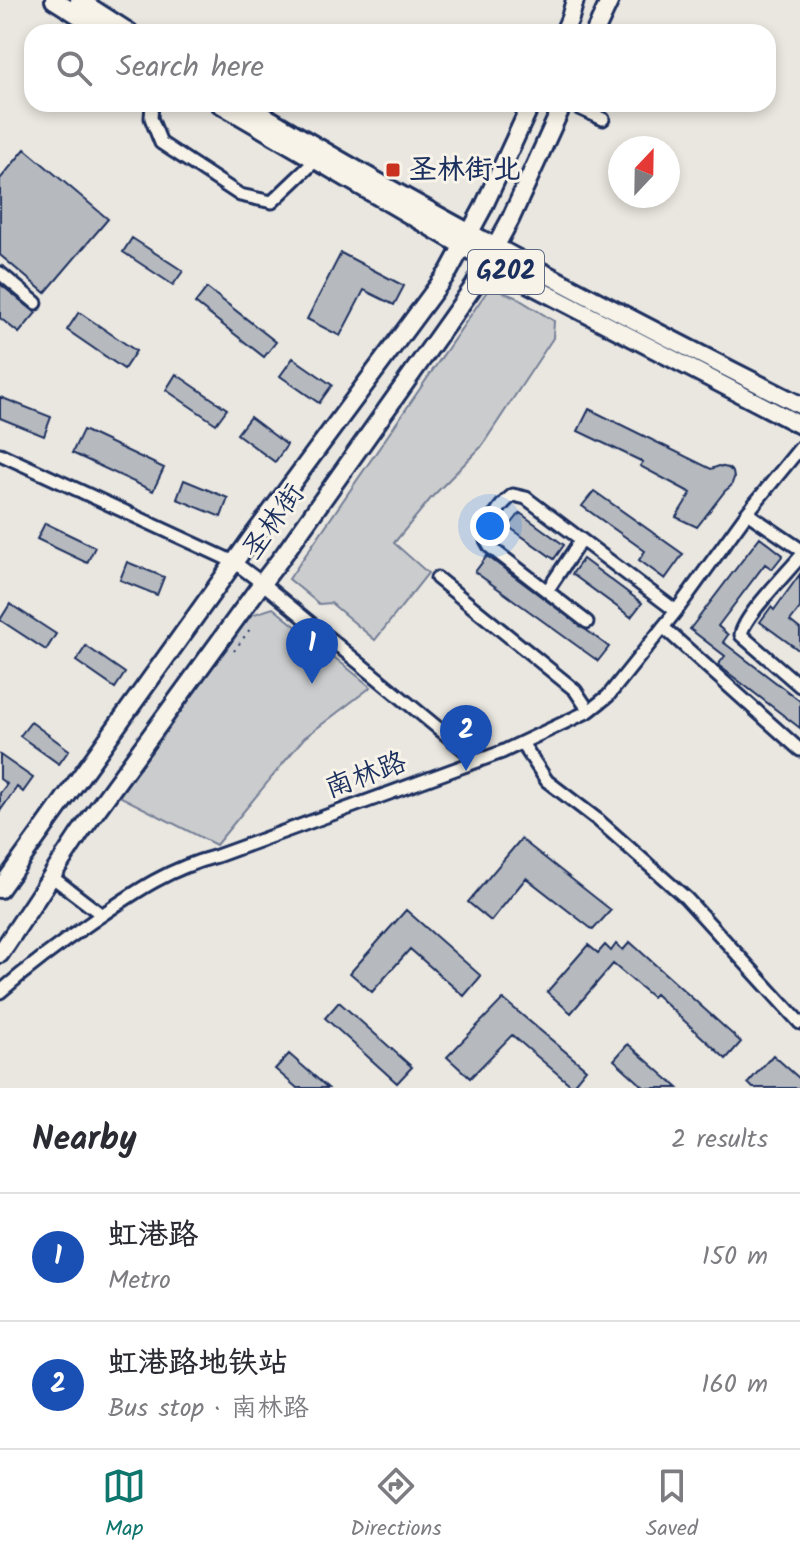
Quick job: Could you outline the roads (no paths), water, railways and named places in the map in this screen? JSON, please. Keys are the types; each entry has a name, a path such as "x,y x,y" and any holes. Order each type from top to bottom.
{"highway":[{"path":"54,0 92,24"},
{"path":"79,0 116,24"},
{"path":"567,24 575,0"},
{"path":"599,24 610,0"},
{"name":"G202","path":"233,112 315,161 491,254 800,405"},
{"name":"G202","path":"258,112 466,240"},
{"name":"圣林街","path":"0,889 234,562 449,271 483,208 527,112"},
{"name":"圣林街","path":"0,954 80,833 282,557 474,286 510,220 559,112"},
{"name":"G202","path":"491,254 519,279 800,425"}],"street":[{"path":"151,112 161,143 240,195 272,202 315,161"},
{"path":"588,112 603,119"},
{"path":"0,273 36,303"},
{"name":"南林路","path":"0,992 21,973 155,879 193,862 478,761 589,711 608,696 800,448"},
{"path":"0,454 234,562 478,761"},
{"path":"587,622 490,547 486,540 495,514 513,495 526,498 676,611"},
{"path":"747,513 800,549"},
{"path":"547,591 581,540"},
{"path":"800,557 752,613 741,635 800,686"},
{"path":"437,578 575,690 589,711"},
{"path":"663,627 800,750"},
{"path":"522,743 547,781 598,820 686,898 800,1023"},
{"path":"51,876 102,915"},
{"path":"0,976 4,978 21,973"}],"place":[{"name":"圣林街北","path":"393,170"},
{"name":"虹港路","path":"312,684"},
{"name":"虹港路地铁站","path":"466,771"}]}
